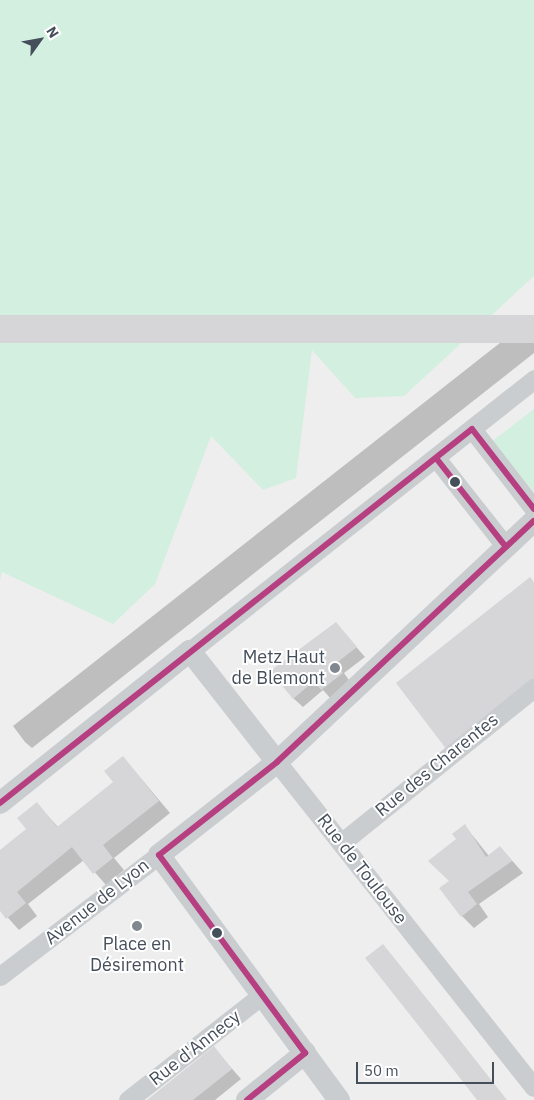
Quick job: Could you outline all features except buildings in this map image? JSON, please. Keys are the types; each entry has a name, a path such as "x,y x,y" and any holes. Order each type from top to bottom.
{"street":[{"path":"0,803 534,379"},
{"path":"472,429 534,509"},
{"path":"436,458 506,547"},
{"name":"Avenue de Lyon","path":"0,976 277,762 534,521"},
{"name":"Rue de Toulouse","path":"190,651 534,1087"},
{"name":"Rue des Charentes","path":"341,843 534,688"},
{"path":"159,855 339,1100"},
{"name":"Rue d'Annecy","path":"128,1100 262,995"},
{"path":"247,1100 305,1053"}],"green space":[{"path":"0,0 534,0 534,276 404,396 355,398 312,350 296,478 263,490 211,436 155,584 113,624 2,572 0,580"},
{"path":"534,409 534,490 533,491 491,442"}],"transit line":[{"path":"0,803 472,429 534,509"},
{"path":"436,458 506,547"},
{"path":"159,855 277,762 534,521"},
{"path":"159,855 305,1053"},
{"path":"247,1100 305,1053"}],"place":[{"name":"Metz Haut de Blemont","path":"335,668"},
{"name":"Place en Désiremont","path":"137,926"}]}
